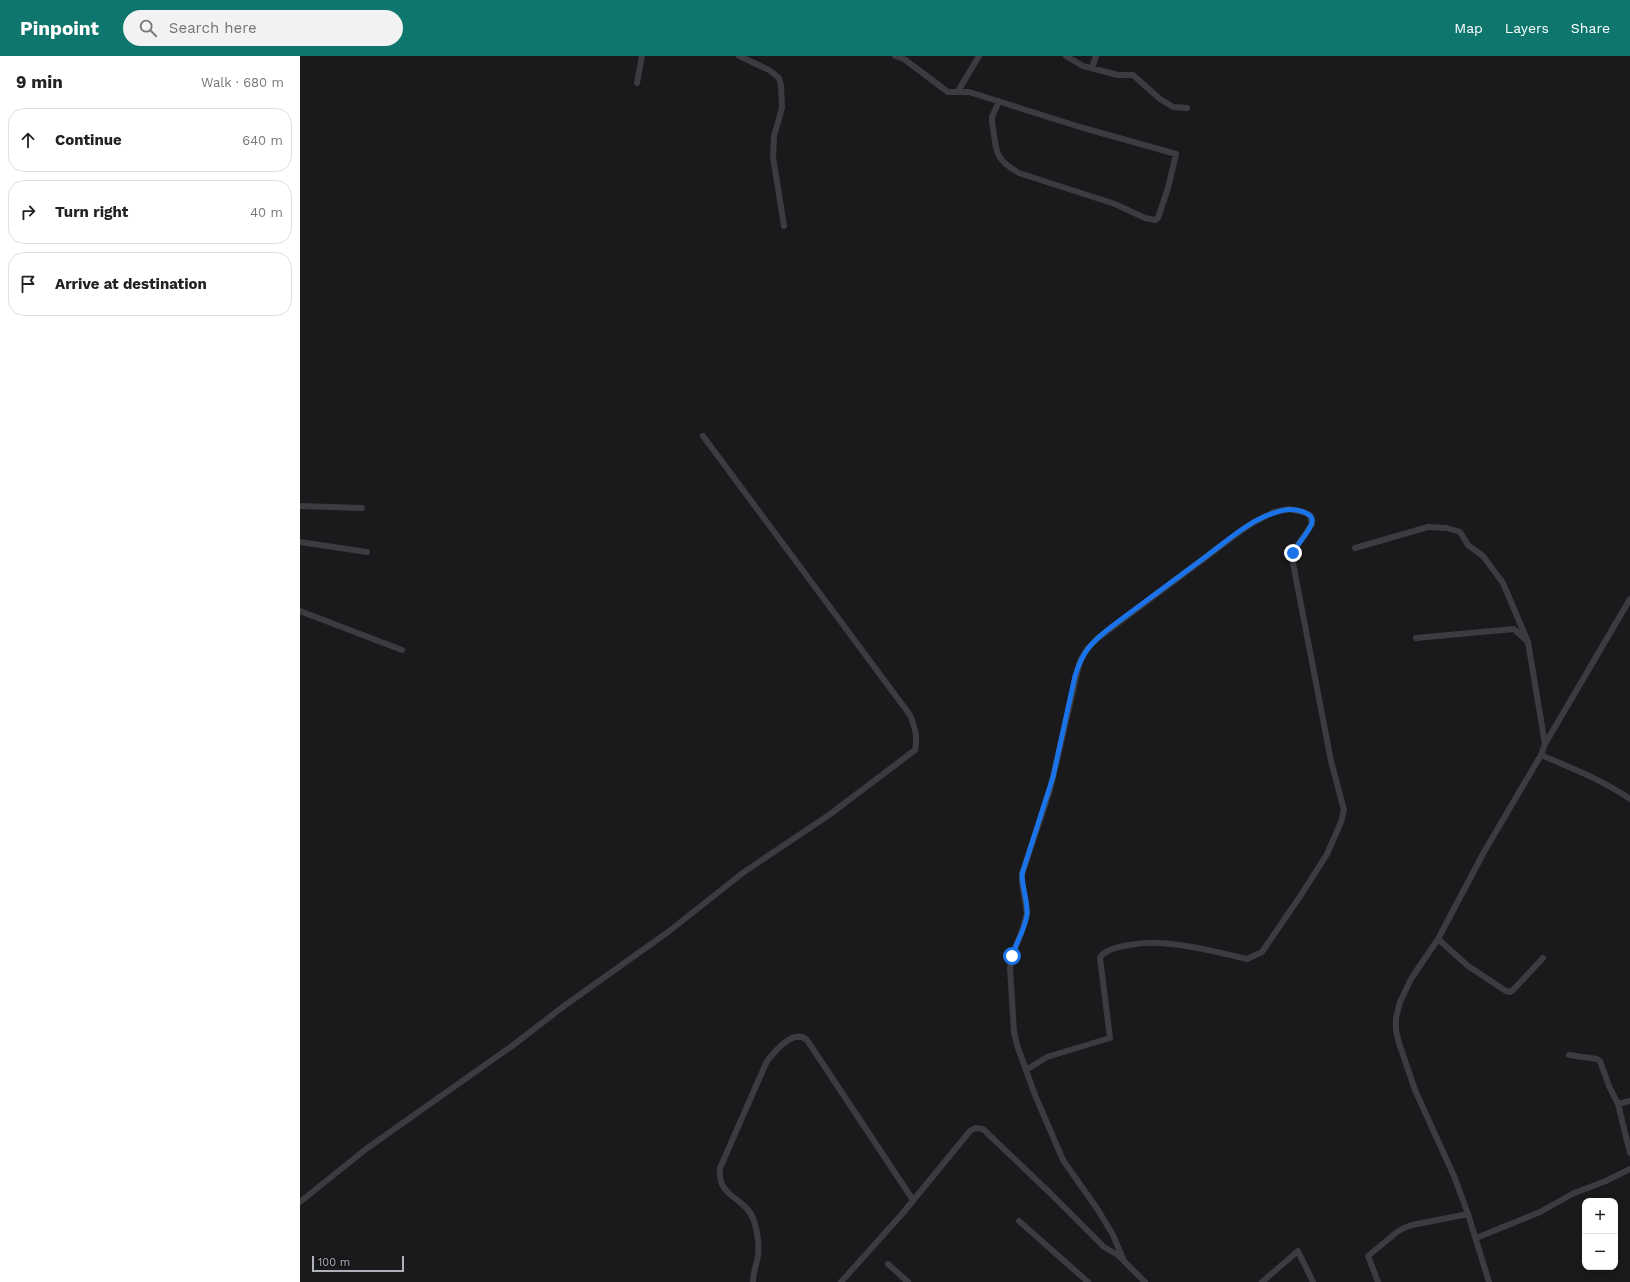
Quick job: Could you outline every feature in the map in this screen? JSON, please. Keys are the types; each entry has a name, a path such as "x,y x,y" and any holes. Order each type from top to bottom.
{"street":[{"path":"637,83 642,56"},
{"path":"739,56 769,70 779,78 781,85 782,108 774,136 773,157 784,226"},
{"path":"895,56 904,57 946,91 969,92 999,101 1080,127 1176,154 1168,188 1158,218 1156,220 1145,218 1115,204 1020,173 1006,165 999,158 992,122 992,117 999,101"},
{"path":"958,91 979,56"},
{"path":"1066,56 1083,66 1118,75 1133,75 1160,99 1173,107 1187,108"},
{"path":"1092,68 1096,56"},
{"path":"300,1202 366,1149 512,1046 564,1006 668,932 744,872 829,815 915,750 918,739 916,729 910,715 703,436"},
{"path":"300,506 362,508"},
{"path":"1026,1070 1047,1057 1110,1038 1100,958 1106,950 1127,946 1160,943 1247,959 1257,955 1262,952 1276,932 1327,854 1341,822 1344,810 1331,761 1292,563 1293,553 1296,546 1312,524 1310,515 1289,509 1274,512 1238,533 1098,638 1087,649 1080,661 1053,777 1022,874 1022,884 1027,913 1022,931 1012,956 1010,968 1014,1032 1017,1045 1026,1070 1035,1095 1063,1160 1114,1235 1124,1261"},
{"path":"1355,548 1428,527 1447,528 1460,532 1468,546 1483,556 1503,583 1528,642 1544,744"},
{"path":"300,542 367,552"},
{"path":"1489,1282 1476,1238 1454,1176 1415,1090 1396,1030 1396,1018 1400,1002 1411,979 1438,939 1484,852 1541,755 1544,744 1630,598"},
{"path":"300,611 402,650"},
{"path":"1416,638 1514,629 1528,642"},
{"path":"1541,755 1620,791 1630,799"},
{"path":"1438,939 1468,966 1506,991 1510,992 1543,958"},
{"path":"753,1282 753,1272 759,1251 755,1223 745,1206 728,1194 722,1187 719,1177 720,1168 767,1061 776,1050 790,1039 798,1036 804,1036 913,1200"},
{"path":"1569,1055 1597,1059 1600,1061 1608,1086 1618,1104 1630,1154"},
{"path":"1618,1104 1630,1100"},
{"path":"841,1282 913,1200 970,1131 979,1128 983,1129 1104,1247 1118,1255 1144,1282"},
{"path":"1476,1238 1540,1212 1574,1193 1606,1181 1630,1169"},
{"path":"1378,1282 1371,1260 1368,1256 1397,1232 1412,1225 1468,1214"},
{"path":"1019,1221 1088,1282"},
{"path":"1262,1282 1298,1251 1313,1282"},
{"path":"888,1264 908,1282"}],"route":[{"path":"1012,956 1022,931 1027,913 1022,884 1022,874 1053,777 1074,688 1075,676 1080,661 1087,649 1115,624 1238,533 1254,522 1274,512 1289,509 1297,510 1310,515 1312,524 1296,546 1293,553"}]}
